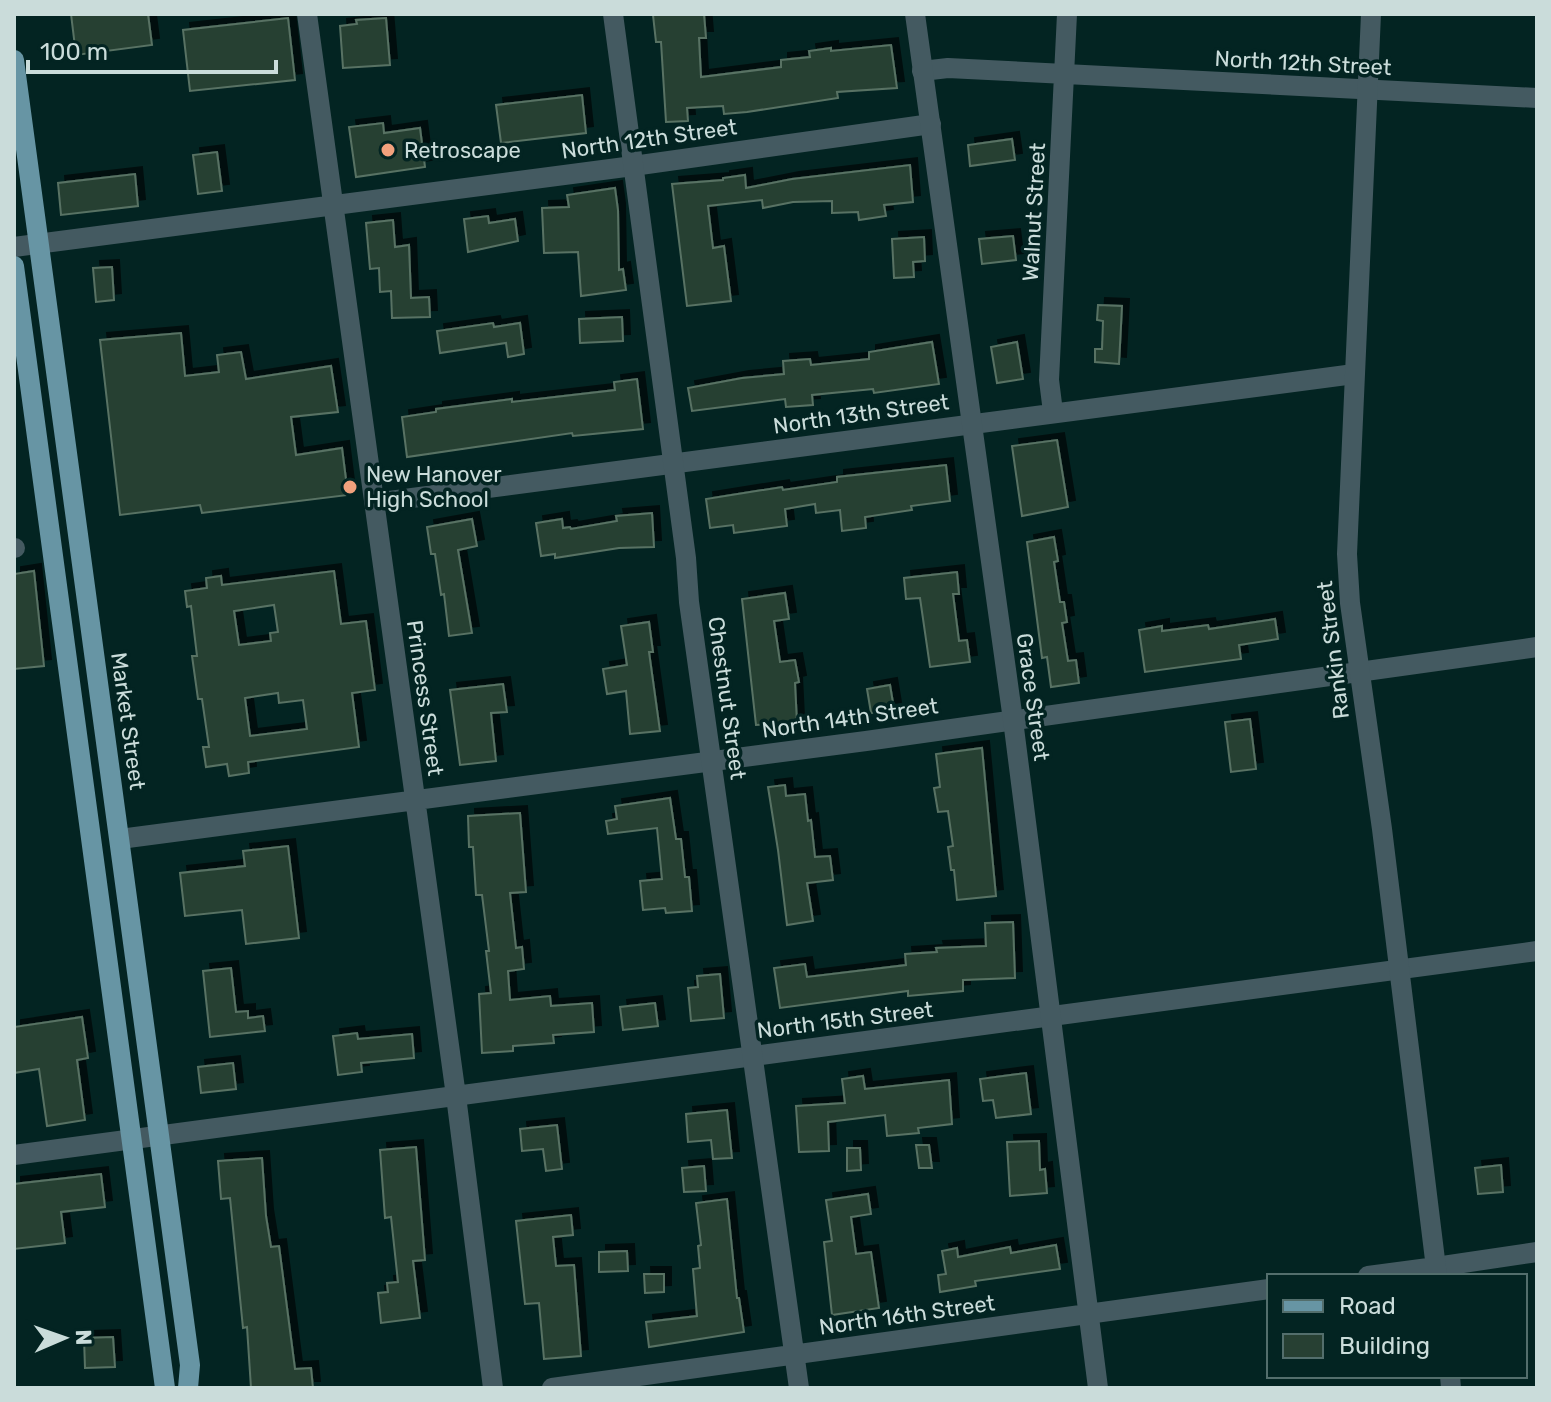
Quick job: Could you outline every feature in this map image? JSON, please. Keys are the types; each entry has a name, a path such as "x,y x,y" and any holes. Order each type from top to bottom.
{"main road":[{"name":"Market Street","path":"14,60 190,1365 188,1388"},
{"path":"14,266 165,1388"}],"street":[{"name":"Princess Street","path":"307,14 456,1096 493,1388"},
{"name":"Chestnut Street","path":"613,14 799,1388"},
{"name":"Grace Street","path":"915,14 1013,720 1098,1388"},
{"name":"Walnut Street","path":"1053,412 1049,380 1067,14"},
{"name":"Rankin Street","path":"1371,14 1347,554 1359,673 1382,829 1436,1272"},
{"name":"North 12th Street","path":"922,71 948,68 1537,98"},
{"name":"North 12th Street","path":"14,247 931,124"},
{"name":"North 13th Street","path":"374,503 1354,374"},
{"name":"North 14th Street","path":"120,839 1537,647"},
{"name":"North 15th Street","path":"14,1155 159,1138 1537,951"},
{"path":"1402,1274 1436,1272 1537,1252"},
{"name":"North 16th Street","path":"552,1388 1267,1289"}],"building":[{"path":"71,14 148,14 152,45 76,55"},
{"path":"704,14 706,38 699,38 701,77 781,67 781,60 810,57 809,51 891,45 897,88 837,92 838,98 747,112 724,114 723,106 687,108 688,121 666,122 661,42 656,42 653,15"},
{"path":"288,18 295,80 190,91 183,30"},
{"path":"386,18 390,65 343,68 340,26 357,24 356,20"},
{"path":"582,95 586,133 501,143 496,105"},
{"name":"Retroscape","path":"383,123 384,133 420,128 425,167 356,177 349,127"},
{"path":"1012,139 1015,160 970,166 968,145"},
{"path":"217,152 222,191 198,194 193,155"},
{"path":"910,165 913,202 884,205 886,216 859,220 858,212 832,213 832,201 793,202 763,208 762,200 708,206 713,248 724,246 731,301 687,306 672,184 745,175 746,188 792,179"},
{"path":"135,174 138,206 61,215 58,183"},
{"path":"615,188 619,270 623,269 626,290 581,296 578,252 544,253 542,208 569,207 567,195"},
{"path":"488,216 489,223 515,219 518,241 468,252 464,219"},
{"path":"393,220 395,247 409,245 411,298 429,297 430,317 392,318 391,291 380,292 379,268 370,269 366,223"},
{"path":"1013,236 1016,260 982,264 979,239"},
{"path":"924,237 925,261 913,262 914,277 894,278 892,239"},
{"path":"112,267 114,300 96,302 93,268"},
{"path":"1098,305 1122,306 1119,364 1095,362 1095,349 1102,349 1103,321 1097,320"},
{"path":"622,317 623,341 580,343 579,319"},
{"path":"493,323 494,327 520,323 524,354 508,357 506,343 440,353 437,331"},
{"path":"181,333 185,376 219,372 217,355 241,352 246,379 331,366 338,412 291,417 296,455 342,448 348,495 202,513 200,505 120,515 100,340"},
{"path":"932,342 939,384 874,393 873,389 812,395 813,405 786,407 785,399 692,411 688,388 784,374 783,361 810,359 811,365 869,359 869,352"},
{"path":"1017,342 1023,379 997,383 991,347"},
{"path":"637,379 643,429 573,436 572,433 407,457 402,417 436,412 436,409 512,399 512,402 615,390 614,382"},
{"path":"1057,440 1068,507 1022,516 1012,446"},
{"path":"946,465 950,501 865,517 866,528 842,531 840,510 816,513 815,504 785,509 787,526 734,533 733,525 710,528 706,499 837,482 837,477"},
{"path":"652,513 654,547 619,548 555,558 555,554 541,556 536,523 562,519 563,528 571,529 617,521 616,516"},
{"path":"472,519 477,546 458,550 472,633 449,636 444,594 441,595 427,527"},
{"path":"1054,537 1060,602 1064,602 1067,622 1062,623 1068,661 1076,660 1079,683 1051,687 1047,657 1042,658 1027,542"},
{"path":"34,571 44,666 14,669 14,574"},
{"path":"334,571 341,624 366,621 375,690 352,693 359,747 248,762 249,773 229,776 227,764 206,767 203,747 209,747 192,656 197,656 191,606 187,607 185,591 207,588 206,578 221,576 222,585","holes":["274,605 278,632 270,633 271,641 239,645 234,611","278,693 279,703 303,700 307,729 250,736 245,698"]},
{"path":"957,572 959,594 953,594 959,641 967,640 970,662 930,667 920,598 906,599 904,578"},
{"path":"785,593 789,619 774,621 780,662 795,660 799,682 795,683 797,723 756,725 742,599"},
{"path":"1275,619 1278,639 1239,645 1241,659 1145,672 1139,630 1162,626 1162,631 1208,625 1209,629"},
{"path":"649,622 653,652 649,652 660,731 630,734 626,691 607,694 603,669 627,665 621,626"},
{"path":"503,684 507,712 491,713 496,761 460,765 450,690"},
{"path":"890,685 894,709 871,713 867,689"},
{"path":"1250,719 1256,769 1231,772 1225,722"},
{"path":"982,748 996,896 957,900 948,847 953,846 948,811 938,812 934,788 940,787 936,754"},
{"path":"785,785 786,796 805,794 815,857 830,856 833,880 807,883 813,921 787,925 768,787"},
{"path":"670,798 676,839 681,839 685,877 689,877 692,911 666,913 665,908 643,910 640,881 662,879 657,828 608,834 606,821 617,819 615,806"},
{"path":"520,813 526,892 510,893 516,948 522,947 524,969 508,971 510,1000 550,996 551,1006 592,1003 594,1032 553,1035 554,1043 513,1046 513,1051 482,1053 479,994 491,993 486,951 489,951 482,895 476,895 468,816"},
{"path":"288,846 299,938 246,944 242,910 185,916 180,873 245,866 243,851"},
{"path":"1013,922 1015,978 963,980 963,991 908,996 908,991 780,1008 774,968 805,964 807,977 906,965 905,954 937,952 936,948 986,946 985,923"},
{"path":"231,968 236,1012 248,1011 248,1018 263,1016 265,1031 210,1037 203,971"},
{"path":"720,974 724,1018 691,1021 688,988 698,987 697,976"},
{"path":"655,1003 658,1026 623,1030 620,1007"},
{"path":"82,1017 88,1058 77,1060 85,1120 47,1126 39,1069 14,1073 14,1027"},
{"path":"357,1033 358,1039 412,1034 414,1058 361,1063 362,1072 338,1075 333,1036"},
{"path":"233,1063 236,1089 201,1093 198,1067"},
{"path":"1026,1073 1031,1114 996,1118 993,1100 983,1101 980,1079"},
{"path":"863,1076 865,1089 949,1080 952,1124 918,1128 919,1133 887,1136 885,1115 828,1122 829,1151 799,1152 796,1106 845,1103 842,1079"},
{"path":"727,1110 732,1158 713,1159 711,1140 688,1142 686,1114"},
{"path":"557,1125 562,1169 546,1171 543,1149 522,1151 520,1129"},
{"path":"1039,1141 1040,1170 1045,1169 1047,1193 1010,1196 1007,1142"},
{"path":"916,1145 929,1145 932,1168 919,1168"},
{"path":"416,1147 425,1260 413,1261 420,1318 381,1323 378,1293 388,1292 387,1283 398,1282 391,1217 385,1218 380,1150"},
{"path":"847,1148 860,1148 861,1170 847,1171"},
{"path":"262,1158 266,1216 271,1247 279,1246 295,1369 311,1368 313,1388 251,1388 247,1327 243,1328 230,1198 221,1199 218,1161"},
{"path":"1501,1165 1503,1192 1478,1194 1475,1168"},
{"path":"704,1166 706,1191 684,1192 682,1168"},
{"path":"101,1174 105,1207 61,1212 65,1243 14,1249 14,1184"},
{"path":"868,1194 871,1214 851,1217 856,1254 871,1252 879,1308 832,1315 824,1242 832,1241 826,1200"},
{"path":"727,1199 737,1298 744,1332 649,1347 646,1322 697,1316 693,1269 700,1268 698,1246 701,1245 696,1203"},
{"path":"571,1215 573,1235 553,1237 556,1266 574,1265 581,1356 544,1359 539,1303 525,1304 516,1221"},
{"path":"1056,1245 1060,1269 975,1281 976,1286 940,1292 938,1275 946,1274 942,1251 957,1248 958,1257 1010,1247 1011,1253"},
{"path":"627,1251 628,1271 599,1272 599,1252"},
{"path":"644,1274 664,1274 664,1292 645,1293"},
{"path":"113,1337 115,1367 85,1368 84,1338"}],"place":[{"name":"Retroscape","path":"388,150"},
{"name":"New Hanover High School","path":"350,487"}]}
